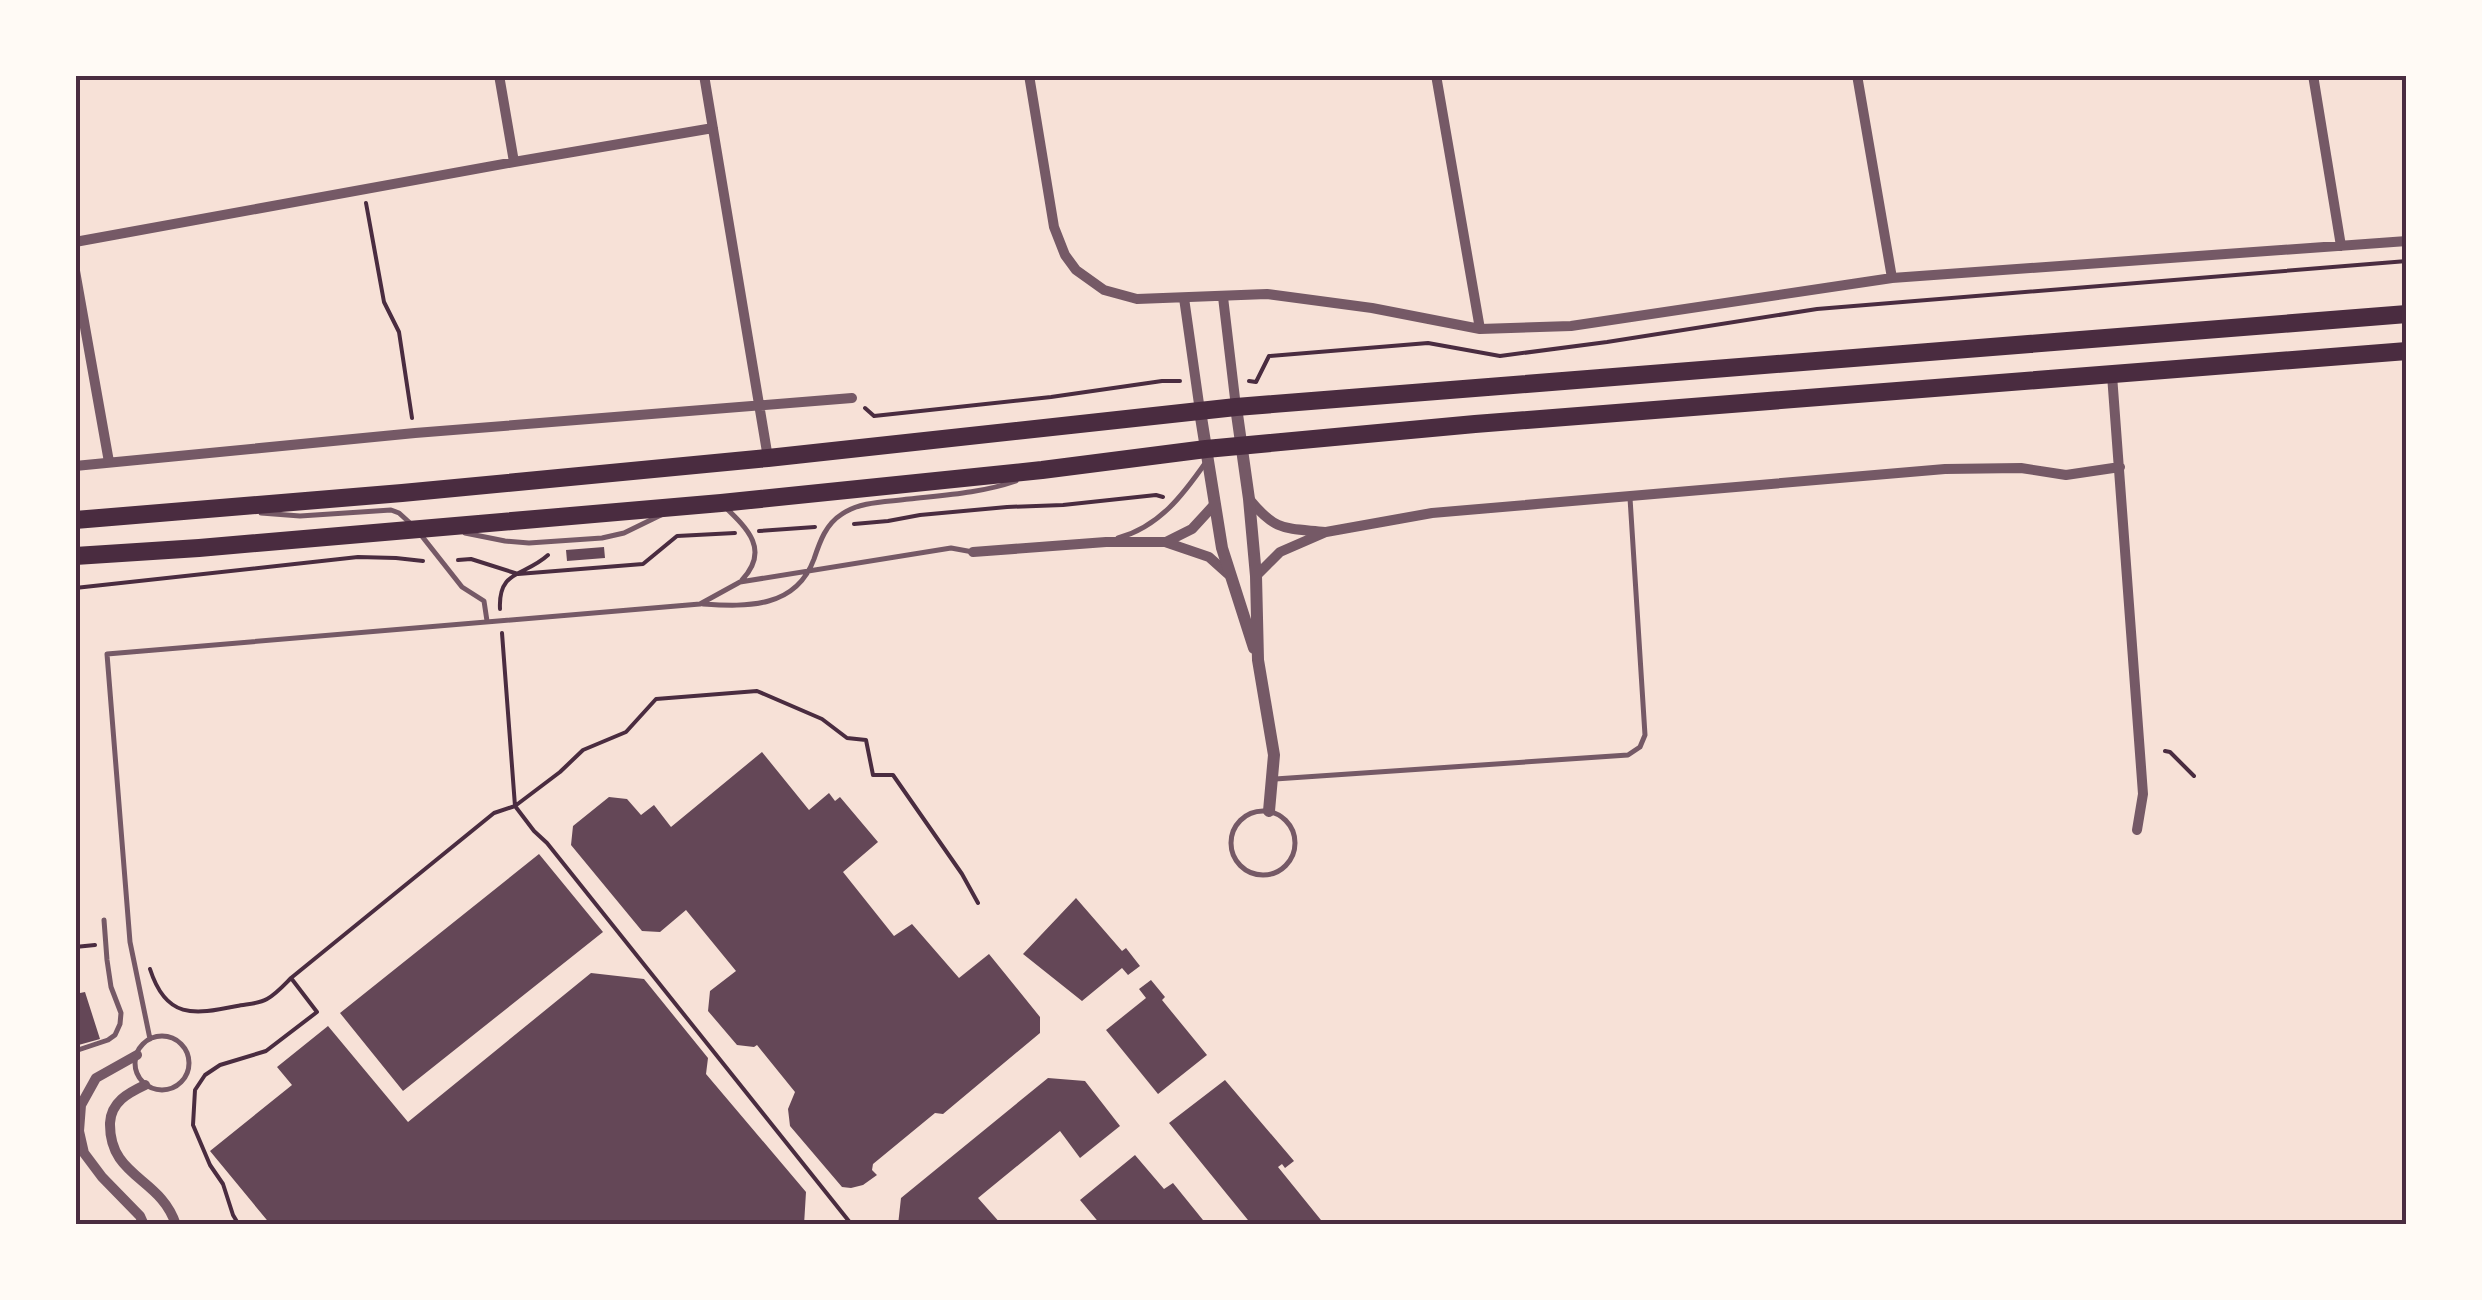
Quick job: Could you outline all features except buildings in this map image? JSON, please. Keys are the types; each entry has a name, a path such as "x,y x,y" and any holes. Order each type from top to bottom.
{"highway":[{"path":"75,520 768,458 1236,407 2407,314"},
{"path":"75,556 721,503 1207,454 1242,445 1475,424 2407,351"}],"street":[{"path":"499,75 514,162"},
{"path":"704,75 768,458"},
{"path":"1029,75 1054,227 1065,255 1076,270 1104,290 1137,299 1267,294 1480,329 1570,326 1892,278 2407,241"},
{"path":"1436,75 1480,329"},
{"path":"1857,75 1892,278"},
{"path":"2313,75 2342,246"},
{"path":"75,242 712,128"},
{"path":"75,271 109,462"},
{"path":"1223,296 1249,499 1258,660 1274,755 1269,811"},
{"path":"1184,298 1228,574 1258,660"},
{"path":"2112,375 2143,794 2137,830"},
{"path":"75,466 852,398"},
{"path":"1256,576 1280,552 1326,532 1432,513 1945,469 2022,468 2066,474 2120,467"},
{"path":"1249,499 1272,524 1326,532"},
{"path":"1165,542 1192,530 1214,504"},
{"path":"973,552 1106,542 1165,542 1209,557 1228,574"},
{"path":"137,1055 96,1078 81,1105 79,1131 84,1154 144,1225"},
{"path":"145,1085 123,1096 111,1114 110,1140 121,1162 170,1208 176,1225"}],"lane":[{"path":"1106,542 1140,530 1174,504 1207,454"},
{"path":"150,1039 130,942 107,654 772,601 792,591 810,570 828,526 838,515 864,505 992,488 1042,470"},
{"path":"1272,779 1628,756 1640,747 1645,736 1630,496"},
{"path":"721,503 749,532 754,543 754,565 740,582"},
{"path":"229,507 300,516 391,510 399,513 416,528 462,587 484,601 487,621"},
{"path":"440,527 505,541 602,538 624,534 674,507"},
{"path":"700,604 740,582 950,548 973,552"},
{"path":"1269,811 1285,819 1295,835 1295,845 1284,867 1270,874 1255,874 1237,863 1230,840 1243,817 1269,811"},
{"path":"75,1051 108,1040 120,1024 107,960 104,920"},
{"path":"150,1039 176,1039 189,1054 187,1077 168,1090 145,1085 135,1068 137,1055 142,1044 150,1039"}],"path":[{"path":"364,189 384,302 399,332 415,434"},
{"path":"75,588 358,558 444,562 472,559 518,574 643,564 676,536 888,521 1156,495 1174,504"},
{"path":"554,542 552,552 543,560 508,578 501,588 515,806 852,1225"},
{"path":"147,958 155,985 164,999 178,1008 204,1013 266,1000 494,812 515,806 583,750 626,732 656,699 757,691 822,719 848,738 866,740 872,775 894,775 978,903"},
{"path":"2165,751 2194,776"},
{"path":"239,1225 193,1125 196,1090 204,1074 220,1064 266,1052 317,1012 291,978"}]}
